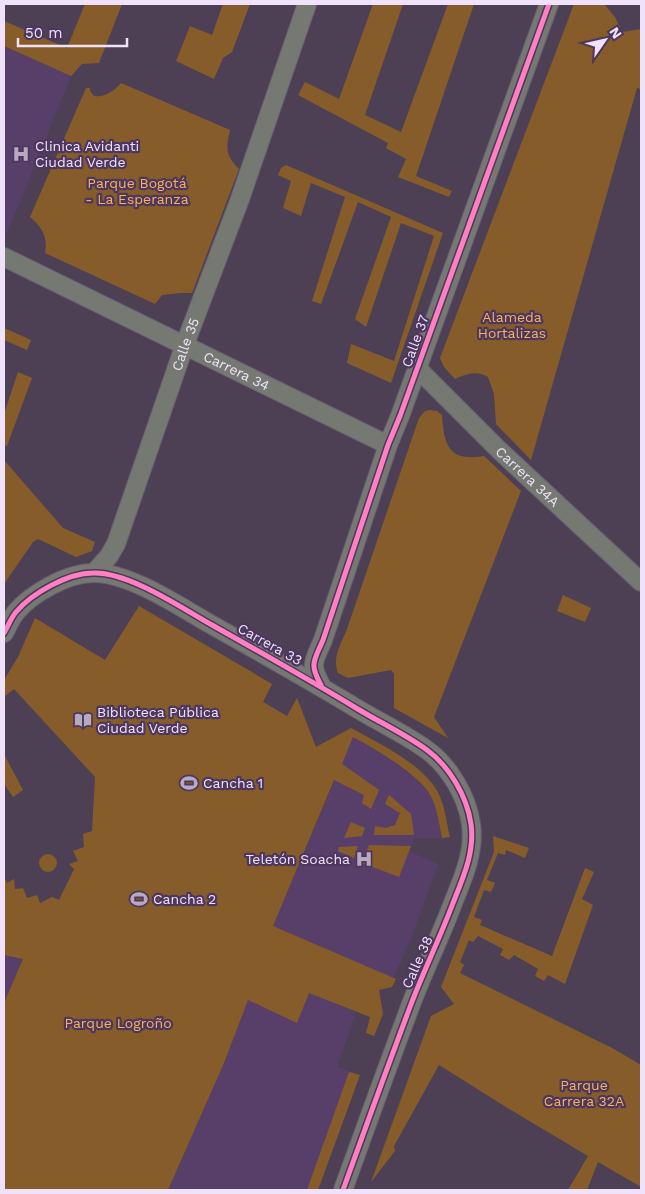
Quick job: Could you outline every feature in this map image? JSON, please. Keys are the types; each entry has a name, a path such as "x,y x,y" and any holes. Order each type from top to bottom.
{"street":[{"name":"Calle 35","path":"94,573 110,556 116,544 184,344 240,199 307,4"},
{"name":"Calle 37","path":"321,685 314,673 313,664 324,640 388,445 549,4"},
{"name":"Carrera 34","path":"4,257 388,445"},
{"name":"Carrera 34A","path":"417,368 499,450 641,582"},
{"path":"4,633 17,612 33,597 67,578 94,573"},
{"name":"Carrera 33","path":"94,573 114,575 138,584 321,685 428,750"},
{"name":"Calle 38","path":"343,1190 410,1004 441,935 472,851 471,821 461,792 445,768 428,750"}],"shaded area":[{"name":"Clinica Avidanti Ciudad Verde","path":"4,46 71,76 7,233 4,231"},
{"name":"Teletón Soacha","path":"353,737 390,759 415,778 428,792 436,808 442,838 414,838 409,851 438,864 410,941 393,978 273,926"},
{"path":"4,955 23,959 4,1003"},
{"path":"260,968 356,1012 337,1067 360,1075 318,1190 168,1190 224,1063"}],"green space":[{"path":"85,4 122,4 99,63 82,64 71,76 4,46 4,21 67,48"},
{"path":"223,4 250,4 232,52 223,58 214,79 176,61 190,26 212,35"},
{"path":"373,4 403,4 365,115 401,132 448,4 474,4 416,176 452,191 449,197 398,177 406,159 386,148 388,143 298,95 305,82 339,99"},
{"name":"Alameda Hortalizas","path":"574,4 604,4 615,17 622,32 641,29 641,89 637,88 531,460 496,424 494,394 488,377 475,373 455,379 444,367 440,358"},
{"name":"Parque Bogotá - La Esperanza","path":"121,83 230,130 228,151 231,160 239,169 192,293 162,295 155,304 45,253 45,237 38,225 30,217 86,88 90,88 94,96 101,96 112,91"},
{"path":"286,165 443,233 391,383 347,363 351,344 394,361 434,236 401,223 366,327 355,319 391,217 358,202 321,304 312,301 345,197 311,183 301,216 283,208 291,181 278,175 281,168"},
{"path":"4,328 31,340 27,350 4,340"},
{"path":"18,372 32,378 7,446 4,445 4,414"},
{"path":"425,411 437,411 442,415 444,435 447,443 456,454 472,457 484,456 521,491 434,717 448,738 394,708 394,674 391,670 348,678 338,673 336,667 338,651 419,418"},
{"path":"4,460 63,528 95,542 92,551 76,557 38,539 33,542 4,584"},
{"path":"563,595 591,608 585,622 557,611"},
{"name":"Parque Logroño","path":"139,606 272,684 263,702 287,716 297,698 316,747 351,728 409,762 429,779 439,794 450,837 442,838 434,803 423,785 394,762 353,737 342,764 379,790 371,809 362,803 364,795 334,780 273,926 396,979 392,987 379,990 383,1014 374,1036 366,1033 370,1017 309,993 297,1023 248,1000 224,1063 168,1190 4,1190 4,1003 23,959 4,955 4,876 7,883 14,879 15,889 23,888 27,898 37,895 40,903 52,897 59,900 74,869 69,864 78,861 73,851 84,847 83,834 92,831 95,777 14,689 4,697 4,680 18,657 35,618 105,660"},
{"path":"4,754 23,790 13,797 4,784"},
{"path":"389,795 411,814 414,835 374,835 375,826 386,828 395,825 400,813 385,804"},
{"path":"351,822 365,828 362,836 344,838"},
{"name":"Parque Carrera 32A","path":"493,836 529,848 525,858 506,850 505,855 498,853 487,880 495,883 491,892 484,890 474,917 482,920 480,925 552,956 585,868 594,872 582,899 593,905 565,984 548,975 544,981 535,976 538,969 514,955 509,960 500,955 503,949 478,936 473,942 469,940 460,962 464,965 460,973 614,1049 641,1065 641,1187 598,1162 587,1190 568,1190 588,1156 439,1065 394,1146 395,1151 371,1182 431,1016 454,1004 441,987 494,852"},
{"path":"369,845 411,846 399,877 362,863"},
{"path":"358,846 354,858 338,851 339,847"},
{"path":"48,854 54,857 57,863 54,869 48,872 42,869 39,863 42,857"},
{"path":"349,1072 360,1075 318,1190 307,1190"}],"cycle path":[{"path":"321,685 315,672 315,658 323,640 388,445 549,4"},
{"path":"4,633 14,614 31,598 51,585 73,576 93,573 122,578 170,600 410,739 443,764 456,782 469,813 472,834 470,855 461,884 410,1007 343,1190"}],"place":[{"name":"Clinica Avidanti Ciudad Verde","path":"21,154"},
{"name":"Biblioteca Pública Ciudad Verde","path":"83,720"},
{"name":"Cancha 1","path":"189,783"},
{"name":"Teletón Soacha","path":"364,859"},
{"name":"Cancha 2","path":"139,899"}]}
